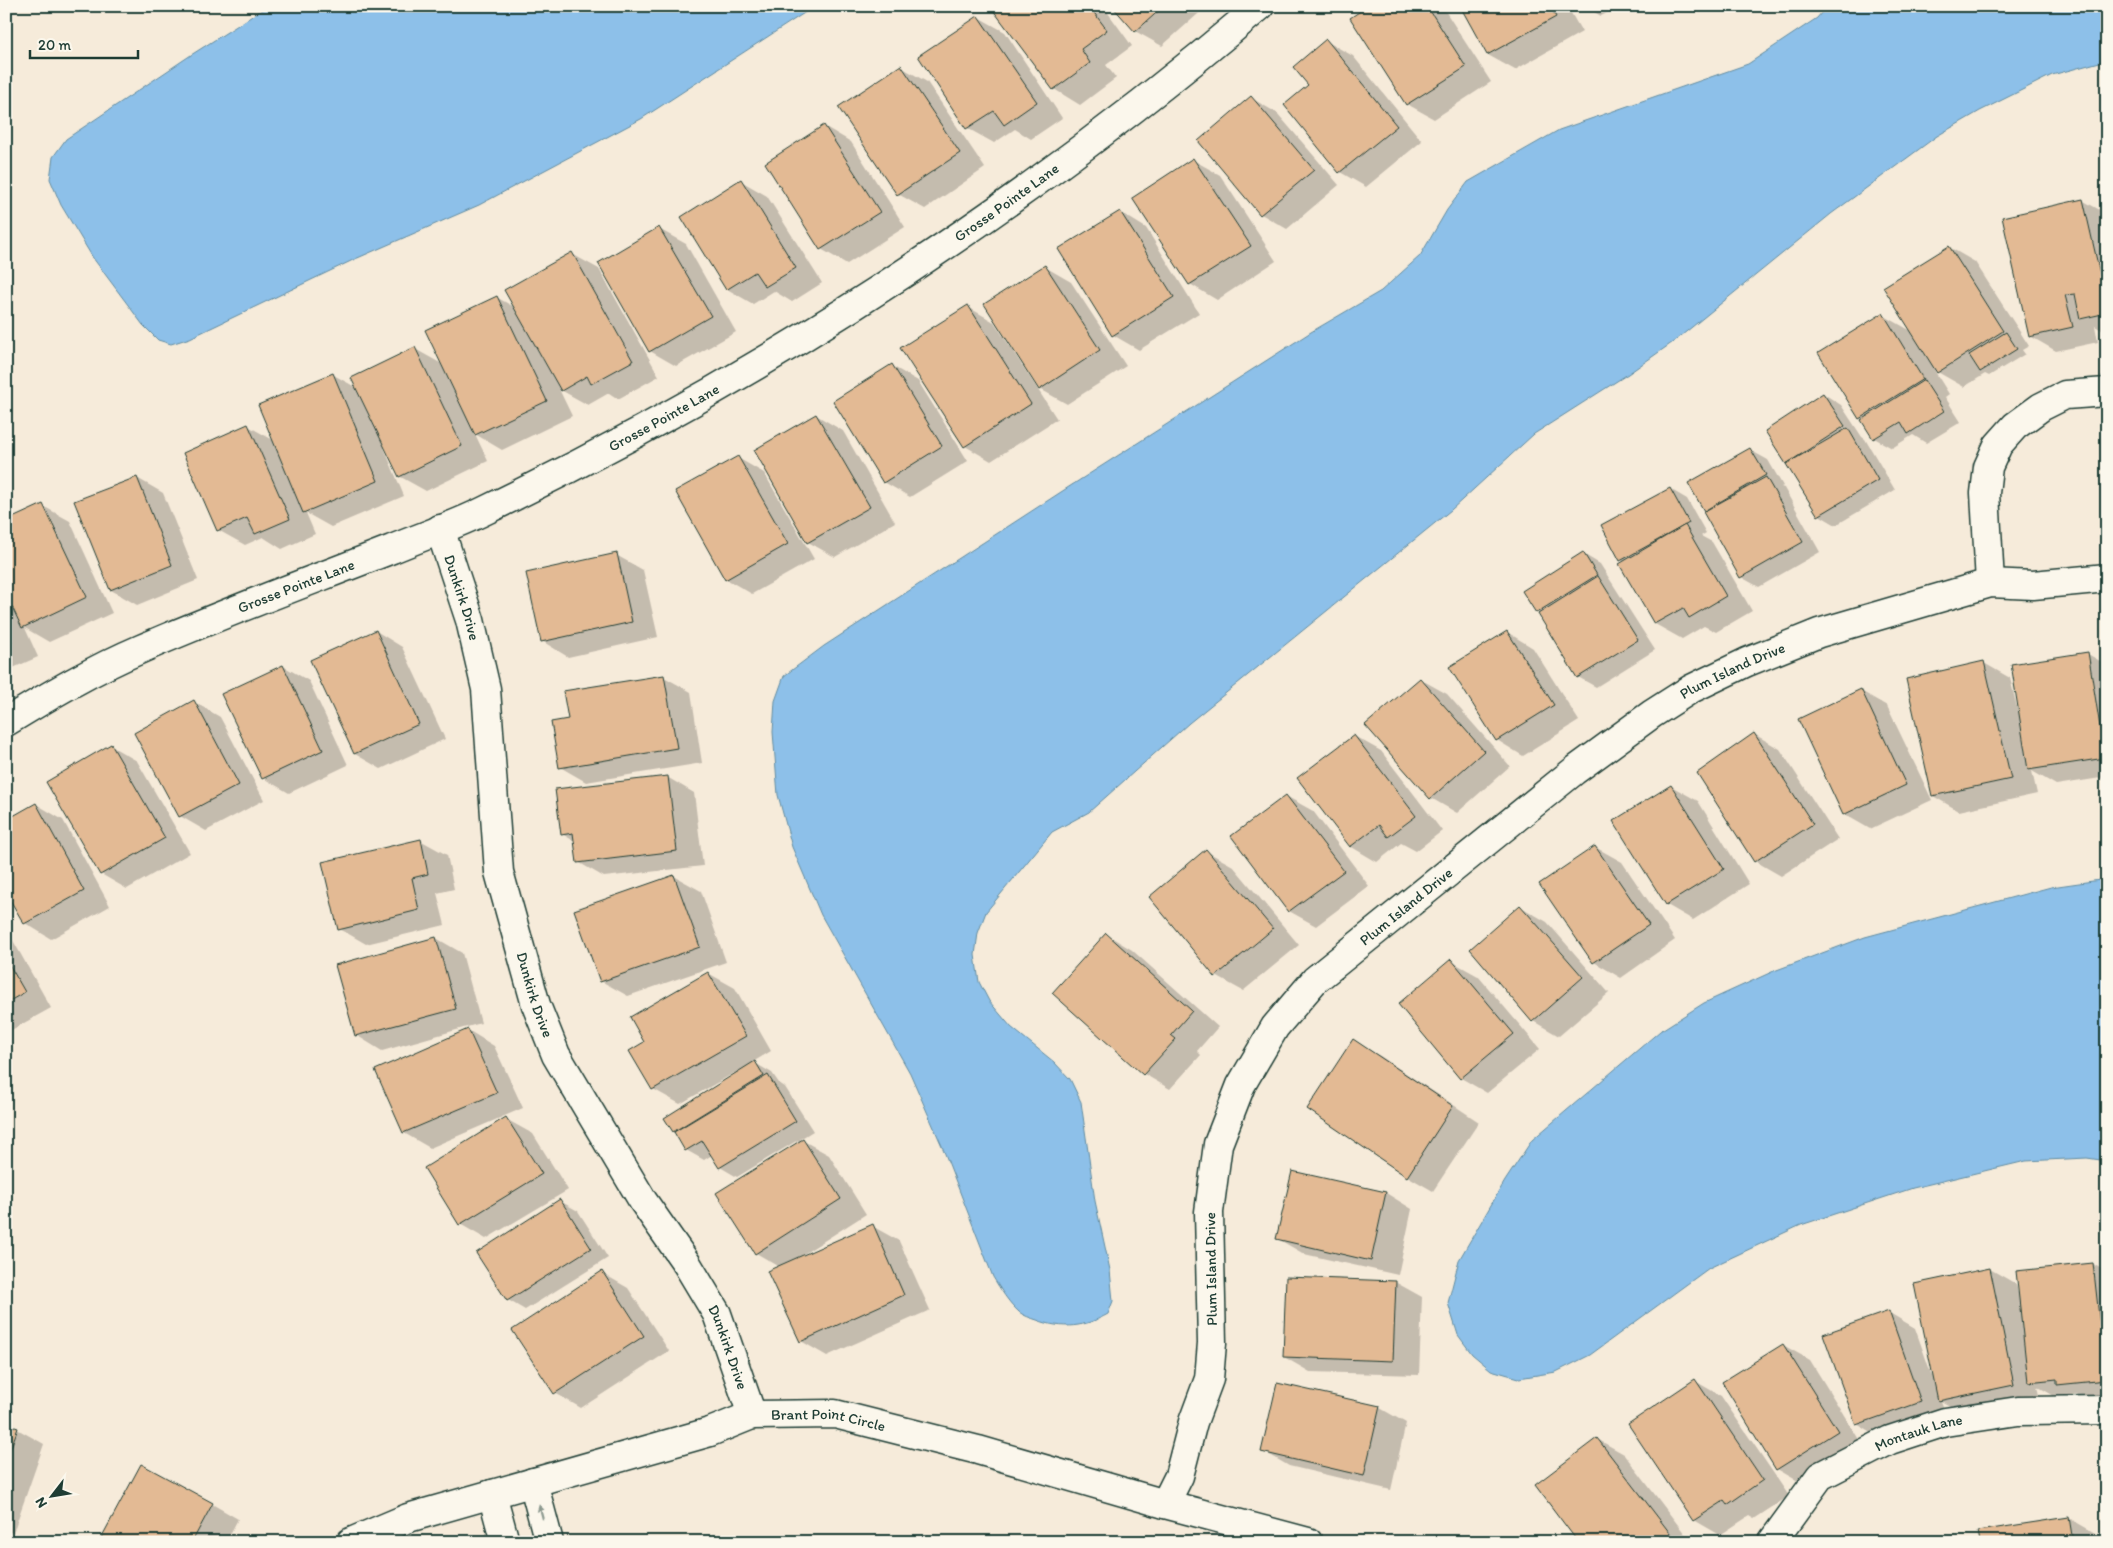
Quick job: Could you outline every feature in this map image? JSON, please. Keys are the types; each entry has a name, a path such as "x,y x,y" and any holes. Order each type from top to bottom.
{"street":[{"name":"Grosse Pointe Lane","path":"6,722 75,680 140,649 483,512 644,429 789,346 880,290 1076,154 1184,71 1260,6"},
{"path":"1990,583 1985,493 1988,467 1998,445 2016,426 2041,407 2065,395 2107,392"},
{"name":"Dunkirk Drive","path":"440,529 470,620 486,689 499,872 536,1005 556,1055 643,1201 687,1264 717,1314 752,1415"},
{"name":"Plum Island Drive","path":"1165,1504 1179,1476 1193,1422 1209,1379 1212,1343 1208,1212 1218,1144 1241,1085 1275,1026 1316,980 1574,771 1652,714 1691,689 1746,662 1819,632 1990,583 2033,585 2107,578"},
{"name":"Montauk Lane","path":"1772,1542 1820,1476 1890,1440 1945,1422 2018,1411 2107,1410"},
{"name":"Brant Point Circle","path":"351,1542 408,1518 710,1432 752,1415 835,1414 978,1450 1165,1504 1308,1542"},
{"path":"533,1482 549,1542"},
{"path":"492,1494 505,1542"}],"water":[{"path":"268,6 815,6 641,119 479,205 353,260 190,338 171,344 158,340 143,325 93,258 61,205 50,179 53,157 66,139"},
{"path":"1827,6 2107,6 2107,60 2052,75 1980,111 1937,136 1831,214 1676,340 1628,374 1534,434 1451,510 1189,723 1089,812 1052,832 986,912 978,933 975,955 979,982 989,1001 1011,1027 1054,1062 1070,1079 1081,1102 1095,1201 1110,1270 1113,1301 1108,1314 1091,1322 1074,1326 1047,1323 1021,1313 1008,1300 993,1277 942,1146 910,1073 821,915 792,847 778,795 773,732 775,701 784,676 824,646 1061,492 1311,332 1381,291 1420,256 1447,210 1468,182 1559,130 1748,64 1817,18"},
{"path":"2107,879 2107,1161 2087,1158 2026,1161 1913,1188 1801,1225 1709,1268 1590,1355 1556,1372 1519,1378 1491,1370 1472,1354 1458,1335 1448,1303 1459,1260 1505,1181 1532,1140 1660,1031 1704,1003 1774,971 1865,937 2051,887"}],"building":[{"path":"990,6 1089,6 1107,30 1081,49 1090,63 1053,90"},
{"path":"1112,6 1164,6 1135,32"},
{"path":"1368,6 1427,6 1466,67 1406,105 1350,18"},
{"path":"1460,6 1550,6 1556,17 1487,55"},
{"path":"978,16 1037,102 1004,125 994,111 966,129 918,56"},
{"path":"1326,39 1397,126 1339,173 1284,105 1308,85 1293,67"},
{"path":"901,65 960,153 897,195 838,107"},
{"path":"1251,96 1314,170 1260,215 1198,141"},
{"path":"824,125 880,212 820,250 765,163"},
{"path":"1193,158 1251,246 1189,285 1132,198"},
{"path":"741,179 796,268 765,287 755,272 726,290 681,217"},
{"path":"2083,199 2107,305 2107,313 2080,319 2075,294 2065,295 2073,327 2029,337 2002,217"},
{"path":"1120,211 1174,297 1112,336 1058,249"},
{"path":"659,227 711,316 649,352 598,263"},
{"path":"1949,246 2003,331 1937,373 1883,287"},
{"path":"572,252 633,361 591,384 587,376 561,391 504,290"},
{"path":"1045,265 1100,350 1039,390 984,304"},
{"path":"497,296 547,401 475,435 425,330"},
{"path":"968,305 1031,404 964,447 900,348"},
{"path":"1883,313 1923,379 1859,419 1818,353"},
{"path":"2006,332 2017,349 1980,372 1969,355"},
{"path":"415,347 462,446 399,477 351,378"},
{"path":"892,364 942,446 883,483 833,401"},
{"path":"333,373 378,481 303,513 258,405"},
{"path":"1924,380 1944,411 1908,434 1901,422 1873,439 1861,420"},
{"path":"1823,393 1845,426 1786,464 1765,431"},
{"path":"816,414 870,507 807,543 754,450"},
{"path":"248,424 290,519 255,534 247,518 217,531 183,453"},
{"path":"1848,428 1878,480 1818,516 1786,464"},
{"path":"1750,448 1766,475 1704,511 1688,483"},
{"path":"738,456 788,544 725,580 675,491"},
{"path":"137,477 172,565 110,590 74,501"},
{"path":"1766,477 1803,542 1740,578 1703,512"},
{"path":"1670,488 1689,523 1620,561 1601,525"},
{"path":"43,504 87,597 22,628 6,594 6,521"},
{"path":"1685,525 1726,596 1689,618 1683,608 1654,624 1619,564"},
{"path":"1583,552 1597,575 1536,613 1522,591"},
{"path":"617,553 632,622 541,642 526,573"},
{"path":"1598,576 1638,640 1577,678 1538,614"},
{"path":"6,629 12,642 6,644"},
{"path":"376,630 419,724 354,754 310,660"},
{"path":"1507,631 1554,705 1496,741 1449,667"},
{"path":"2088,652 2105,758 2028,770 2011,664"},
{"path":"2107,655 2107,679 2102,656"},
{"path":"1984,661 2011,779 1932,796 1906,679"},
{"path":"283,665 323,750 262,779 221,694"},
{"path":"664,675 677,748 559,768 551,722 568,719 563,691"},
{"path":"1420,678 1484,751 1430,799 1365,725"},
{"path":"1861,689 1906,785 1843,815 1798,719"},
{"path":"194,700 239,785 179,817 134,733"},
{"path":"1754,733 1813,824 1754,862 1697,773"},
{"path":"1354,735 1416,816 1388,837 1379,825 1350,847 1297,778"},
{"path":"111,744 165,838 100,875 46,782"},
{"path":"668,776 677,851 577,863 573,833 561,835 555,789"},
{"path":"1671,785 1724,869 1666,905 1613,821"},
{"path":"1286,795 1344,871 1288,912 1231,836"},
{"path":"36,803 84,891 24,924 6,893 6,820"},
{"path":"421,839 428,874 412,878 419,910 338,930 322,862"},
{"path":"1595,846 1649,925 1593,963 1539,884"},
{"path":"1206,849 1273,929 1215,977 1149,897"},
{"path":"674,875 700,947 600,982 574,910"},
{"path":"1520,905 1583,977 1532,1022 1470,949"},
{"path":"1106,933 1192,1011 1171,1035 1176,1039 1143,1075 1052,993"},
{"path":"436,937 456,1009 355,1036 335,965"},
{"path":"6,959 25,992 6,1003"},
{"path":"1451,959 1514,1034 1460,1079 1398,1004"},
{"path":"708,972 746,1036 652,1090 629,1051 644,1042 630,1017"},
{"path":"468,1029 497,1093 403,1133 375,1070"},
{"path":"1353,1039 1453,1106 1407,1177 1307,1109"},
{"path":"755,1061 764,1076 673,1132 664,1118"},
{"path":"768,1075 796,1121 719,1168 702,1141 685,1151 674,1132"},
{"path":"506,1117 542,1174 459,1225 424,1168"},
{"path":"803,1139 841,1199 755,1254 716,1193"},
{"path":"1292,1171 1386,1192 1371,1261 1276,1239"},
{"path":"560,1199 591,1248 507,1301 476,1253"},
{"path":"873,1224 904,1295 800,1342 767,1271"},
{"path":"2093,1263 2106,1380 2057,1385 2057,1379 2028,1382 2016,1271"},
{"path":"1990,1268 2014,1385 1938,1401 1914,1284"},
{"path":"602,1271 644,1336 554,1394 512,1330"},
{"path":"1286,1277 1396,1281 1393,1361 1283,1357"},
{"path":"1889,1311 1921,1402 1856,1425 1823,1334"},
{"path":"1783,1344 1838,1431 1776,1470 1722,1382"},
{"path":"1695,1379 1763,1480 1727,1505 1724,1501 1693,1521 1628,1424"},
{"path":"1277,1383 1380,1406 1364,1476 1261,1452"},
{"path":"6,1424 18,1428 6,1461"},
{"path":"1597,1438 1673,1537 1667,1542 1578,1542 1535,1485"},
{"path":"141,1464 213,1503 192,1542 99,1542"},
{"path":"2069,1517 2073,1542 1980,1542 1978,1531"}]}
